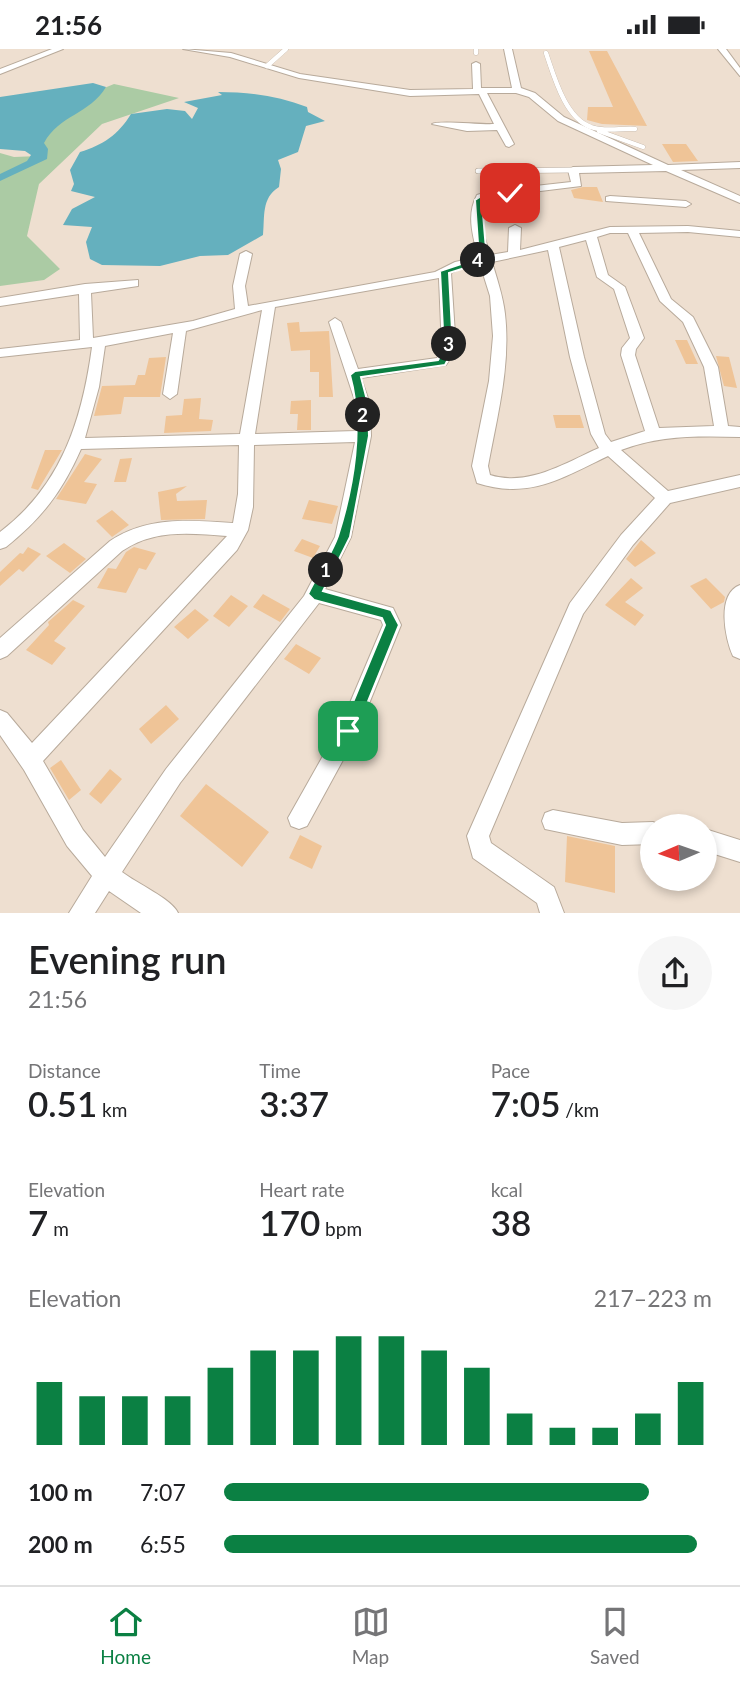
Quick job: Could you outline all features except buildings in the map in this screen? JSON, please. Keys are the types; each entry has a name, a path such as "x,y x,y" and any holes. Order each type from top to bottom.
{"street":[{"path":"0,72 59,49"},
{"path":"187,49 218,52 299,76 410,93 517,90 531,95 561,118 740,200"},
{"path":"508,49 517,90"},
{"path":"722,49 740,74"},
{"path":"477,64 480,92 509,144"},
{"path":"437,124 467,128 501,127"},
{"path":"740,165 573,170 578,182 575,184 481,197 476,206 484,259 497,298 499,343 480,466 483,479 499,483 552,477 630,440 653,435 740,432"},
{"path":"688,229 686,204 693,180"},
{"path":"610,199 686,204"},
{"path":"514,254 515,228"},
{"path":"632,229 666,301 688,320 710,367 722,432"},
{"path":"0,353 93,343 180,327 269,305 445,271 590,234 632,229 688,229 740,234"},
{"path":"590,234 603,277 619,288 637,338 629,348 628,355 653,435"},
{"path":"553,245 577,357 598,434 611,450 665,498"},
{"path":"242,311 239,286 246,254"},
{"path":"355,375 441,362 449,350 445,271"},
{"path":"0,302 134,283"},
{"path":"4,534 36,512 76,444 95,379 85,288"},
{"path":"32,758 231,545 240,530 246,510 247,439 269,305"},
{"path":"81,913 106,872 173,776 314,594 344,537 364,436 363,404 335,323"},
{"path":"170,394 180,327"},
{"path":"76,444 364,436"},
{"path":"552,913 546,895 481,850 478,837 576,609 627,540 665,498 740,481"},
{"path":"0,649 136,531 188,528 240,530"},
{"path":"739,639 734,603 740,593"},
{"path":"299,818 348,731 392,625 387,614 314,594"},
{"path":"0,720 32,758 76,840 106,872 166,913"},
{"path":"553,821 622,834 640,833"},
{"path":"718,844 740,851"}],"lane":[{"path":"267,66 286,49"},
{"path":"546,53 561,91 579,121 589,129 643,146"},
{"path":"589,129 635,128"},
{"path":"478,171 573,170"}],"green space":[{"path":"114,84 179,98 102,124 39,184 27,236 60,269 44,280 0,286 0,153 14,157 39,156 40,138 97,91"}],"water":[{"path":"93,83 106,87 92,103 50,134 44,143 48,149 47,159 0,181 0,174 27,161 31,155 25,151 0,149 0,97"},
{"path":"218,92 274,97 307,107 308,112 325,121 306,126 298,152 278,160 281,169 279,187 273,191 267,202 263,235 228,255 200,256 160,266 102,265 90,259 86,242 92,227 63,225 72,209 95,197 71,191 74,184 70,170 80,152 109,138 131,114 167,109 185,111 192,119 198,108 184,102 222,95"}],"route":[{"path":"348,731 392,625 387,614 381,611 314,594 344,537 364,436 363,404 355,375 441,362 449,350 445,271 459,264 484,259 476,206 481,197 486,195 510,193"}]}
